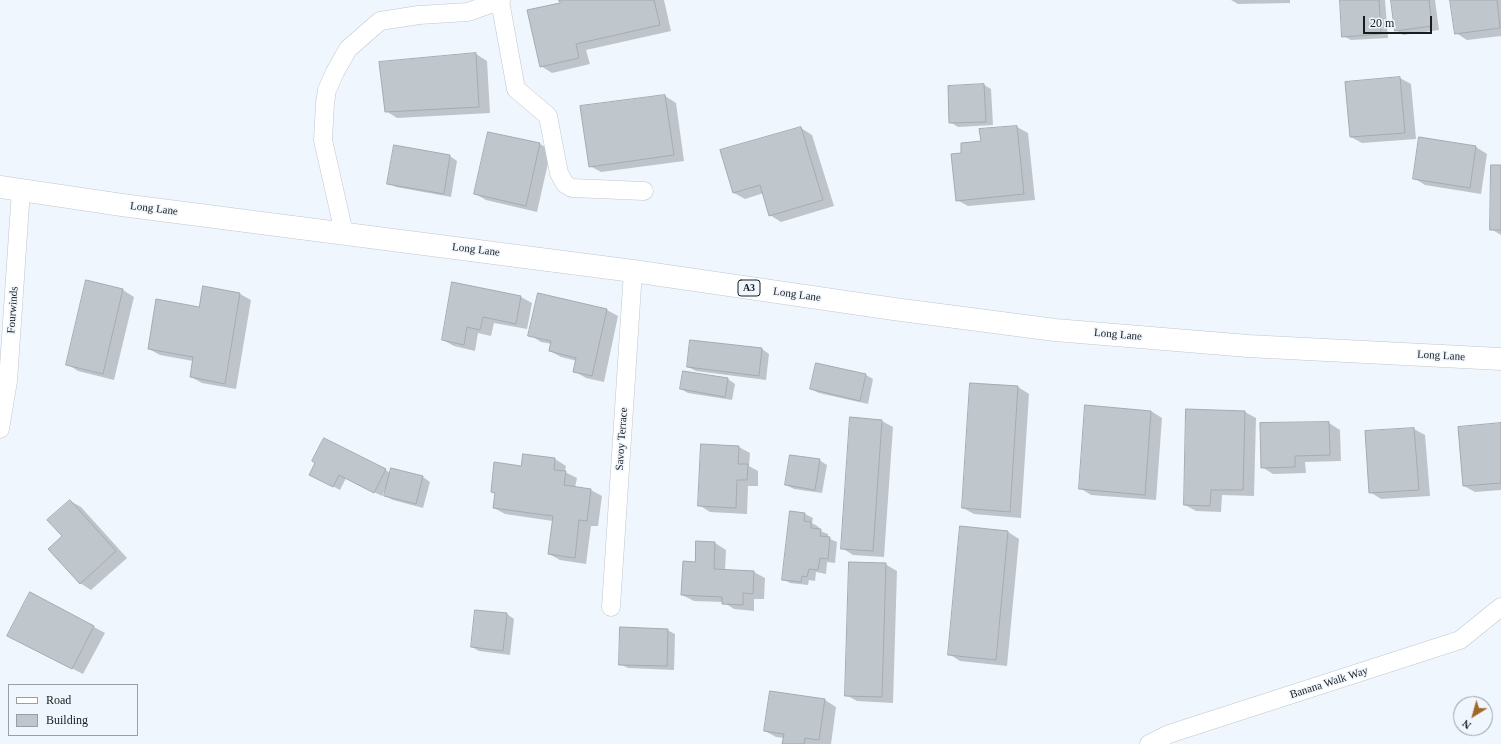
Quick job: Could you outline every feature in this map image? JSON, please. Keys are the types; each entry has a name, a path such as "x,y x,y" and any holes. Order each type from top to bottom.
{"main road":[{"name":"Long Lane","path":"10,189 122,205 633,271 894,309 1055,330 1248,346 1501,359"}],"street":[{"path":"344,233 324,140 325,103 327,90 348,49 380,21 419,15 468,12 500,0 516,89 548,116 559,173 565,184 572,188 644,191"},
{"name":"Fourwinds","path":"0,429 8,381 10,189"},
{"name":"Savoy Terrace","path":"612,607 633,271"},
{"name":"Banana Walk Way","path":"1149,744 1169,734 1460,640 1501,607"}],"building":[{"path":"559,0 654,0 660,25 576,44 579,58 540,67 527,10 560,3"},
{"path":"1340,0 1379,0 1381,34 1342,37"},
{"path":"1391,0 1429,0 1432,26 1395,31"},
{"path":"1450,0 1497,0 1500,28 1455,34"},
{"path":"476,53 479,107 385,112 379,62"},
{"path":"1400,77 1405,133 1350,137 1345,82"},
{"path":"984,84 986,122 949,123 948,86"},
{"path":"665,95 674,155 589,167 580,106"},
{"path":"1017,126 1024,194 956,201 951,154 961,153 961,143 981,141 979,129"},
{"path":"801,127 823,200 769,216 760,185 733,193 720,150"},
{"path":"488,132 540,143 526,206 474,194"},
{"path":"1419,137 1476,146 1470,188 1413,179"},
{"path":"394,145 450,155 444,194 387,184"},
{"path":"1491,165 1501,165 1501,230 1490,230"},
{"path":"86,280 123,289 103,374 66,365"},
{"path":"452,282 521,296 516,324 483,317 480,330 467,327 464,345 442,340"},
{"path":"203,286 240,293 225,384 190,377 193,357 148,349 156,299 199,307"},
{"path":"538,293 607,309 592,376 573,372 576,358 549,351 551,341 528,336"},
{"path":"690,340 762,348 759,376 687,367"},
{"path":"816,363 866,374 860,401 810,389"},
{"path":"683,371 728,378 725,397 680,389"},
{"path":"970,383 1018,386 1010,512 962,508"},
{"path":"1085,405 1151,411 1145,495 1079,489"},
{"path":"1186,409 1245,411 1243,490 1211,490 1210,506 1184,505"},
{"path":"850,417 882,420 873,551 841,549"},
{"path":"1329,422 1330,455 1295,456 1295,467 1261,468 1260,423"},
{"path":"1501,423 1501,483 1463,486 1458,427"},
{"path":"1414,428 1419,490 1369,493 1365,431"},
{"path":"324,438 386,469 374,493 339,475 333,487 309,475 315,463 312,461"},
{"path":"701,444 739,446 738,464 748,464 747,480 737,480 736,508 698,506"},
{"path":"523,454 555,458 554,470 566,471 564,485 591,489 587,521 579,520 575,558 548,554 553,516 493,508 495,493 491,492 494,462 521,466"},
{"path":"790,455 820,459 815,490 785,485"},
{"path":"391,468 423,476 416,504 384,496"},
{"path":"70,500 116,551 80,584 48,549 62,536 47,520"},
{"path":"790,511 805,513 804,521 811,522 811,528 821,529 820,536 830,537 828,559 820,558 818,570 809,569 807,577 802,576 801,582 782,580"},
{"path":"960,526 1008,531 996,660 948,655"},
{"path":"696,541 715,542 714,569 754,571 753,594 743,593 743,605 722,604 722,597 681,595 683,561 695,562"},
{"path":"849,562 886,563 882,697 845,696"},
{"path":"30,592 94,626 72,669 7,636"},
{"path":"475,610 507,613 503,651 471,647"},
{"path":"620,627 668,629 667,666 619,665"},
{"path":"770,691 825,699 819,740 805,738 804,744 782,744 784,734 764,731"}]}
